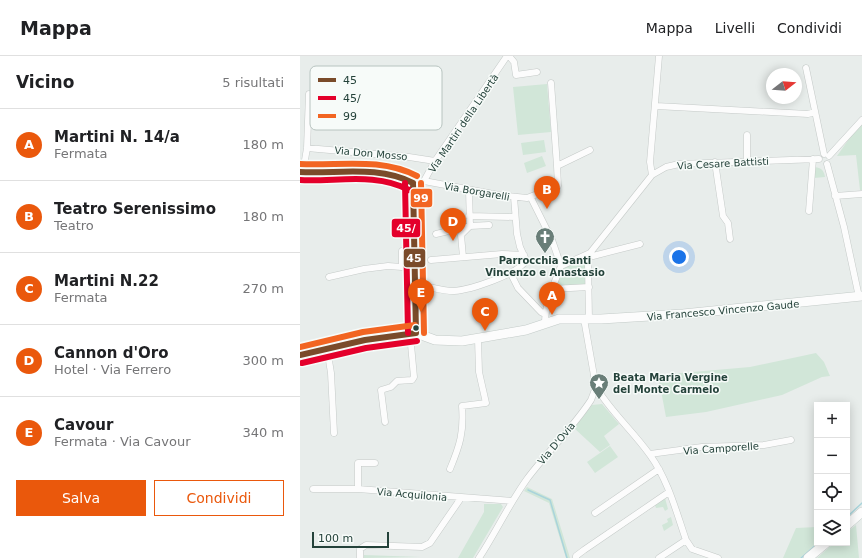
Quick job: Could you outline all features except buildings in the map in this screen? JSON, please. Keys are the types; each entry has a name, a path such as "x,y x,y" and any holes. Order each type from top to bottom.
{"street":[{"path":"508,56 514,62 516,74 537,72"},
{"name":"Via Martiri della Libertà","path":"413,183 424,182 435,161 508,56"},
{"path":"652,175 650,162 656,106 659,56"},
{"path":"806,68 815,112 830,161 827,164 861,296"},
{"path":"545,324 545,314 552,289 561,266 552,240 531,198 558,186 551,83"},
{"path":"308,94 307,148 301,172 327,174 387,172 405,177 413,183 412,267 414,284 414,377 412,380 397,382 381,390 385,422"},
{"path":"656,106 808,114 815,112"},
{"path":"816,159 820,156 827,155 862,120"},
{"path":"747,135 747,161"},
{"name":"Via Don Mosso","path":"307,148 394,155 435,161"},
{"path":"557,166 590,150"},
{"path":"816,159 822,164 827,164"},
{"path":"809,211 816,159"},
{"name":"Via Cesare Battisti","path":"561,266 588,254 652,175 666,168 679,164 816,159"},
{"path":"715,162 723,216 728,223 730,239"},
{"name":"Via Borgarelli","path":"424,182 514,198 531,198"},
{"path":"469,190 470,226"},
{"path":"835,196 862,194"},
{"path":"414,284 441,290 454,291 471,288 511,274 524,265 526,260 520,247 514,217 514,198"},
{"path":"469,216 514,217"},
{"path":"436,234 470,226 489,225"},
{"path":"463,256 461,235 470,226"},
{"path":"640,244 593,256 588,254 589,287 586,319 596,387 603,400 650,454 659,468 686,540 692,549 718,558"},
{"path":"402,267 402,251 412,251"},
{"path":"431,260 463,256 502,254 524,255"},
{"path":"329,277 364,269 388,266 412,267"},
{"path":"511,274 518,288 541,312 545,314"},
{"path":"552,289 589,287"},
{"name":"Via Francesco Vincenzo Gaude","path":"413,334 425,338 447,341 478,339 526,330 559,319 719,312 861,296"},
{"path":"300,355 365,340 413,334"},
{"path":"450,469 461,443 463,425 462,406 486,403 479,372 478,339"},
{"path":"327,348 334,433"},
{"name":"Via D'Ovia","path":"479,558 496,532 512,501 539,463 586,408 596,387"},
{"name":"Via Camporelle","path":"650,454 702,447 764,445 792,440"},
{"path":"358,490 358,463 375,463"},
{"path":"595,513 659,468"},
{"name":"Via Acquilonia","path":"313,489 358,490 512,501"},
{"path":"576,558 576,556 584,550 669,492"},
{"path":"360,558 360,549 366,545 422,547 430,543 461,498"},
{"path":"850,522 862,512"},
{"path":"659,558 686,540"},
{"path":"808,558 822,546"}],"green space":[{"path":"547,84 551,132 518,135 513,87"},
{"path":"862,124 862,190 860,190 856,155 837,156 851,136"},
{"path":"544,140 546,152 523,155 521,143"},
{"path":"542,156 546,166 527,173 524,163"},
{"path":"815,167 822,170 825,177 814,178"},
{"path":"586,258 588,286 554,288 562,267"},
{"path":"816,353 824,362 830,376 822,377 782,395 706,412 666,417 658,375 750,367"},
{"path":"602,404 619,424 604,436 610,445 600,452 574,428 592,405"},
{"path":"610,446 618,457 595,473 587,462"},
{"path":"527,487 552,499 570,558 566,558 549,503 524,491"},
{"path":"665,498 668,509 665,511 663,507 656,508 655,505"},
{"path":"484,504 501,504 503,507 473,558 458,558 484,512"},
{"path":"671,517 673,525 664,531 662,525 668,522 667,519"},
{"path":"856,525 859,558 817,558 831,546 850,546 850,530"},
{"path":"814,527 814,546 800,558 783,558 796,528"},
{"path":"364,555 421,557 364,558"}],"waterway":[{"path":"528,490 550,500 567,558"},
{"path":"850,514 862,503"},
{"path":"801,558 815,546"}],"transit line":[{"name":"99","path":"300,164 374,164 389,166 417,176"},
{"name":"45","path":"300,172 372,172 400,177 413,183"},
{"name":"45/","path":"300,180 370,179 396,184 409,190"},
{"name":"45/","path":"405,183 408,333"},
{"name":"45","path":"413,183 416,333"},
{"name":"99","path":"421,183 424,333"},
{"name":"99","path":"300,347 363,332 415,325"},
{"name":"45","path":"300,355 365,340 416,333"},
{"name":"45/","path":"302,363 366,348 417,341"}],"place":[{"name":"Teatro Serenissimo","path":"547,209"},
{"name":"Cannon d'Oro","path":"453,241"},
{"name":"Parrocchia Santi Vincenzo e Anastasio","path":"545,254"},
{"name":"Cavour","path":"421,312"},
{"name":"Martini N. 14/a","path":"552,315"},
{"name":"Martini N.22","path":"485,331"},
{"name":"Beata Maria Vergine del Monte Carmelo","path":"599,400"}]}
